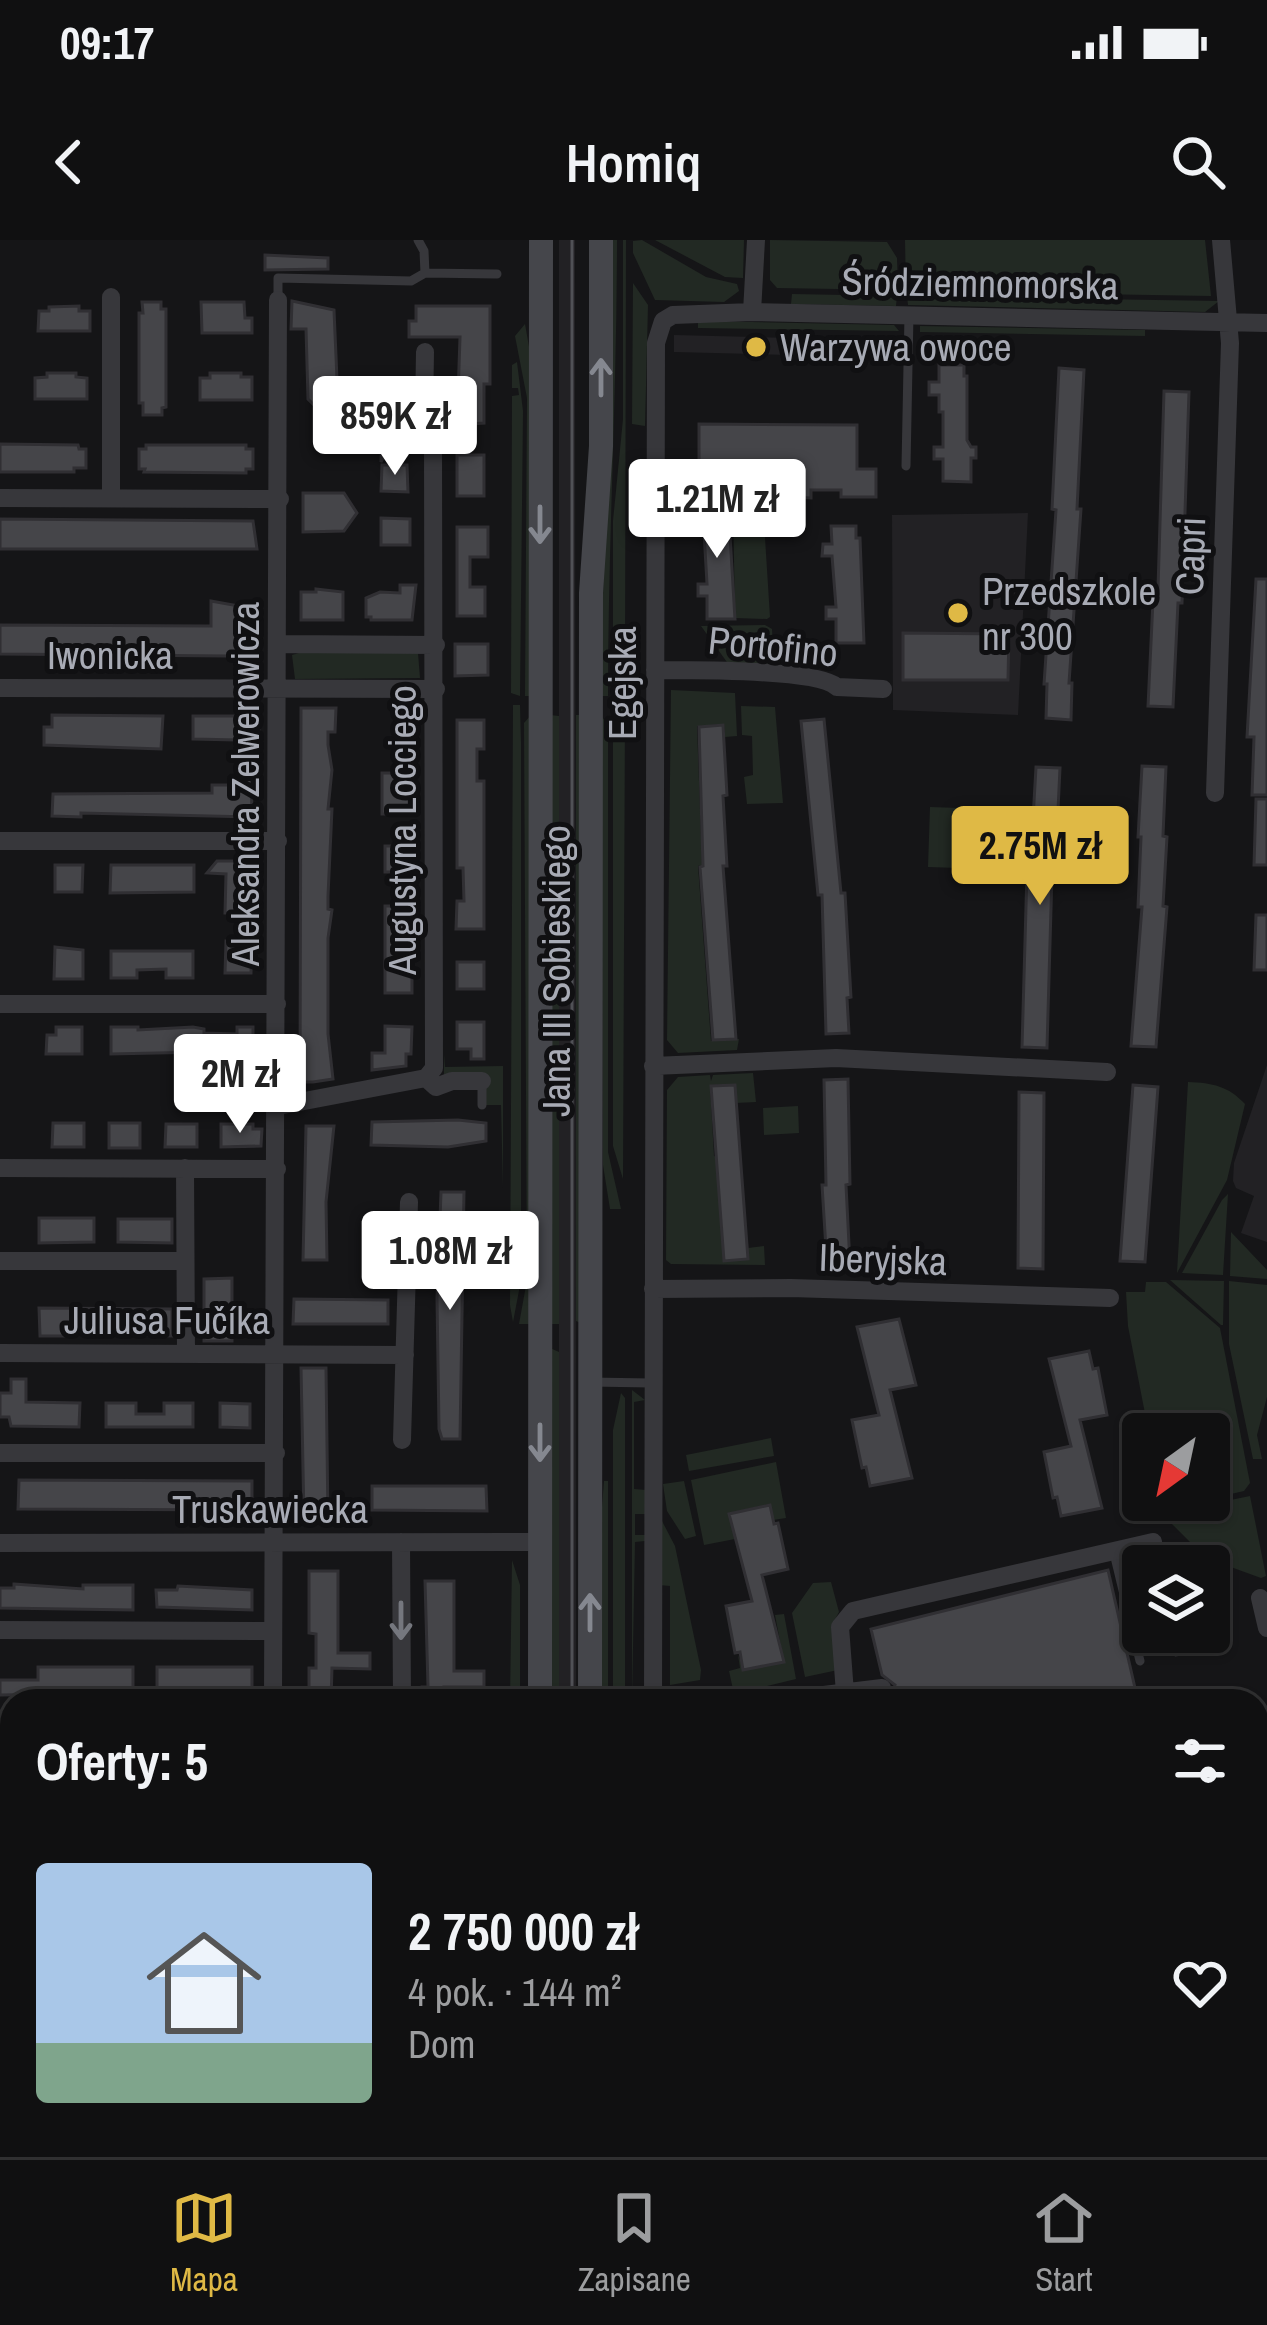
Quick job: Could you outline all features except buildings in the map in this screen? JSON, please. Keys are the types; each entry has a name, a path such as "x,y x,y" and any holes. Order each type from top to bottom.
{"main road":[{"name":"Jana III Sobieskiego","path":"540,1689 541,240"},
{"name":"Jana III Sobieskiego","path":"590,1689 591,593 601,446 601,240"}],"street":[{"name":"Capri","path":"1215,793 1229,321 1221,240"},
{"path":"752,312 754,244"},
{"path":"111,297 111,498"},
{"name":"Aleksandra Zelwerowicza","path":"273,1689 278,300"},
{"name":"Egejska","path":"652,1689 658,330 663,320 683,312 752,312"},
{"name":"Śródziemnomorska","path":"752,312 1267,323"},
{"name":"Augustyna Locciego","path":"424,352 424,414 432,429 436,645 435,1058 426,1078"},
{"path":"0,497 280,499"},
{"path":"279,644 436,645"},
{"name":"Portofino","path":"655,670 800,675 831,681 837,687 883,689"},
{"name":"Iwonicka","path":"0,688 436,689"},
{"path":"0,841 278,841"},
{"path":"0,1004 277,1004"},
{"path":"653,1066 836,1058 1107,1072"},
{"path":"278,1106 426,1078 436,1087 452,1081 482,1081"},
{"path":"0,1168 277,1169"},
{"path":"185,1168 186,1354"},
{"path":"402,1440 409,1202"},
{"path":"0,1261 185,1261"},
{"name":"Iberyjska","path":"653,1289 791,1288 1110,1298"},
{"name":"Juliusa Fučíka","path":"0,1353 405,1355"},
{"path":"0,1453 275,1453"},
{"path":"401,1541 402,1689"},
{"name":"Truskawiecka","path":"0,1543 540,1542"},
{"path":"845,1689 840,1627 853,1611 1154,1542"},
{"path":"1260,1598 1267,1628"},
{"path":"0,1630 273,1630"},
{"path":"875,1689 881,1688"}],"lane":[{"path":"418,240 424,251 424,273"},
{"path":"278,300 278,278 411,281 424,273 497,274"},
{"path":"906,466 909,315"},
{"path":"482,1081 482,1105"},
{"path":"590,1382 651,1383"},
{"path":"1114,1553 1140,1661"}],"shaded area":[{"path":"559,240 575,240 576,1689 559,1689"},
{"path":"610,240 617,240 616,354 608,696 601,696"},
{"path":"623,240 625,667 613,660 613,521 623,419"},
{"path":"642,240 706,277 737,284 739,291 724,302 655,300 633,253 633,241"},
{"path":"655,240 744,240 743,278 725,277"},
{"path":"770,240 887,242 897,258 898,290 777,288 770,280"},
{"path":"905,240 1205,240 1211,296 906,291"},
{"path":"633,283 648,305 645,426 632,424"},
{"path":"792,294 897,296 896,306 791,304"},
{"path":"907,296 1219,301 1205,312 908,305"},
{"path":"698,321 894,325 899,331 698,328"},
{"path":"525,324 531,358 531,696 525,696 527,398 515,336"},
{"path":"920,326 1145,330 1145,336 920,332"},
{"path":"674,335 788,338 788,355 674,352"},
{"path":"517,362 523,411 520,696 511,693 512,396 519,395 518,388 512,388 512,365"},
{"path":"733,503 763,506 767,619 735,618"},
{"name":"Przedszkole nr 300","path":"1028,513 1018,715 893,710 892,515"},
{"path":"765,625 772,629 774,664 763,669 729,665 701,626"},
{"path":"418,653 420,678 295,679 292,655"},
{"path":"671,690 735,693 737,736 725,737 724,724 697,726 702,865 698,866 711,1041 739,1039 737,1050 678,1053 667,1040"},
{"path":"623,704 623,1179 613,1146 613,706"},
{"path":"513,705 520,705 521,742 521,1280 513,1322 510,1305"},
{"path":"741,706 775,707 783,803 747,804 744,777 753,775 752,736 742,735"},
{"path":"531,715 530,1324 519,1324 527,1280 524,723"},
{"path":"550,715 559,716 559,1324 550,1324"},
{"path":"576,715 582,715 583,1324 576,1321"},
{"path":"601,716 608,724 608,1152 621,1209 610,1209 603,1165"},
{"path":"930,807 990,809 988,869 928,867"},
{"path":"444,1054 445,1067 503,1066 503,1188 501,1105 485,1105 485,1089 444,1075"},
{"path":"1267,1065 1267,1242 1241,1233 1254,1196 1236,1188 1233,1181 1234,1163"},
{"path":"753,1073 756,1102 736,1103 735,1084 710,1085 714,1156 724,1260 748,1260 748,1248 764,1246 765,1265 671,1264 666,1260 667,1090 678,1077 710,1075 711,1081 713,1075"},
{"path":"1188,1082 1220,1087 1245,1104 1227,1180 1177,1273"},
{"path":"798,1106 799,1133 764,1135 763,1108"},
{"path":"1228,1194 1223,1275 1182,1273 1222,1200"},
{"path":"1231,1232 1267,1270 1267,1279 1230,1276"},
{"path":"1170,1280 1224,1281 1223,1325 1221,1325"},
{"path":"1229,1281 1267,1285 1267,1397 1257,1435 1262,1459 1253,1459 1229,1344"},
{"path":"1146,1282 1166,1282 1220,1328 1250,1483 1244,1491 1230,1494 1230,1413 1145,1413 1126,1292 1145,1292"},
{"path":"550,1348 559,1352 559,1689 549,1689"},
{"path":"632,1390 645,1400 634,1402 634,1489 646,1490 646,1514 635,1514 635,1535 645,1535 645,1541 635,1542 632,1689"},
{"path":"621,1393 625,1398 625,1689 613,1689 613,1430"},
{"path":"771,1438 774,1456 689,1471 686,1455"},
{"path":"776,1462 786,1518 773,1520 770,1504 729,1513 735,1539 704,1545 691,1480"},
{"path":"604,1481 608,1481 608,1689 599,1689"},
{"path":"684,1481 696,1536 685,1539 667,1511 663,1484"},
{"path":"1250,1496 1266,1576 1230,1567 1230,1545 1193,1545 1169,1521 1230,1521 1230,1500"},
{"path":"662,1521 675,1546 701,1670 700,1680 670,1685 670,1586 659,1585"},
{"path":"512,1560 520,1585 520,1689 510,1689"},
{"path":"831,1582 839,1612 834,1621 838,1670 805,1677 792,1613 813,1583"},
{"path":"784,1614 796,1679 733,1689 729,1671 740,1668 738,1655 744,1670 784,1662 775,1615"}],"tram line":[{"path":"572,240 572,1689"}],"place":[{"name":"Warzywa owoce","path":"756,347"},
{"name":"Przedszkole nr 300","path":"958,613"}]}
